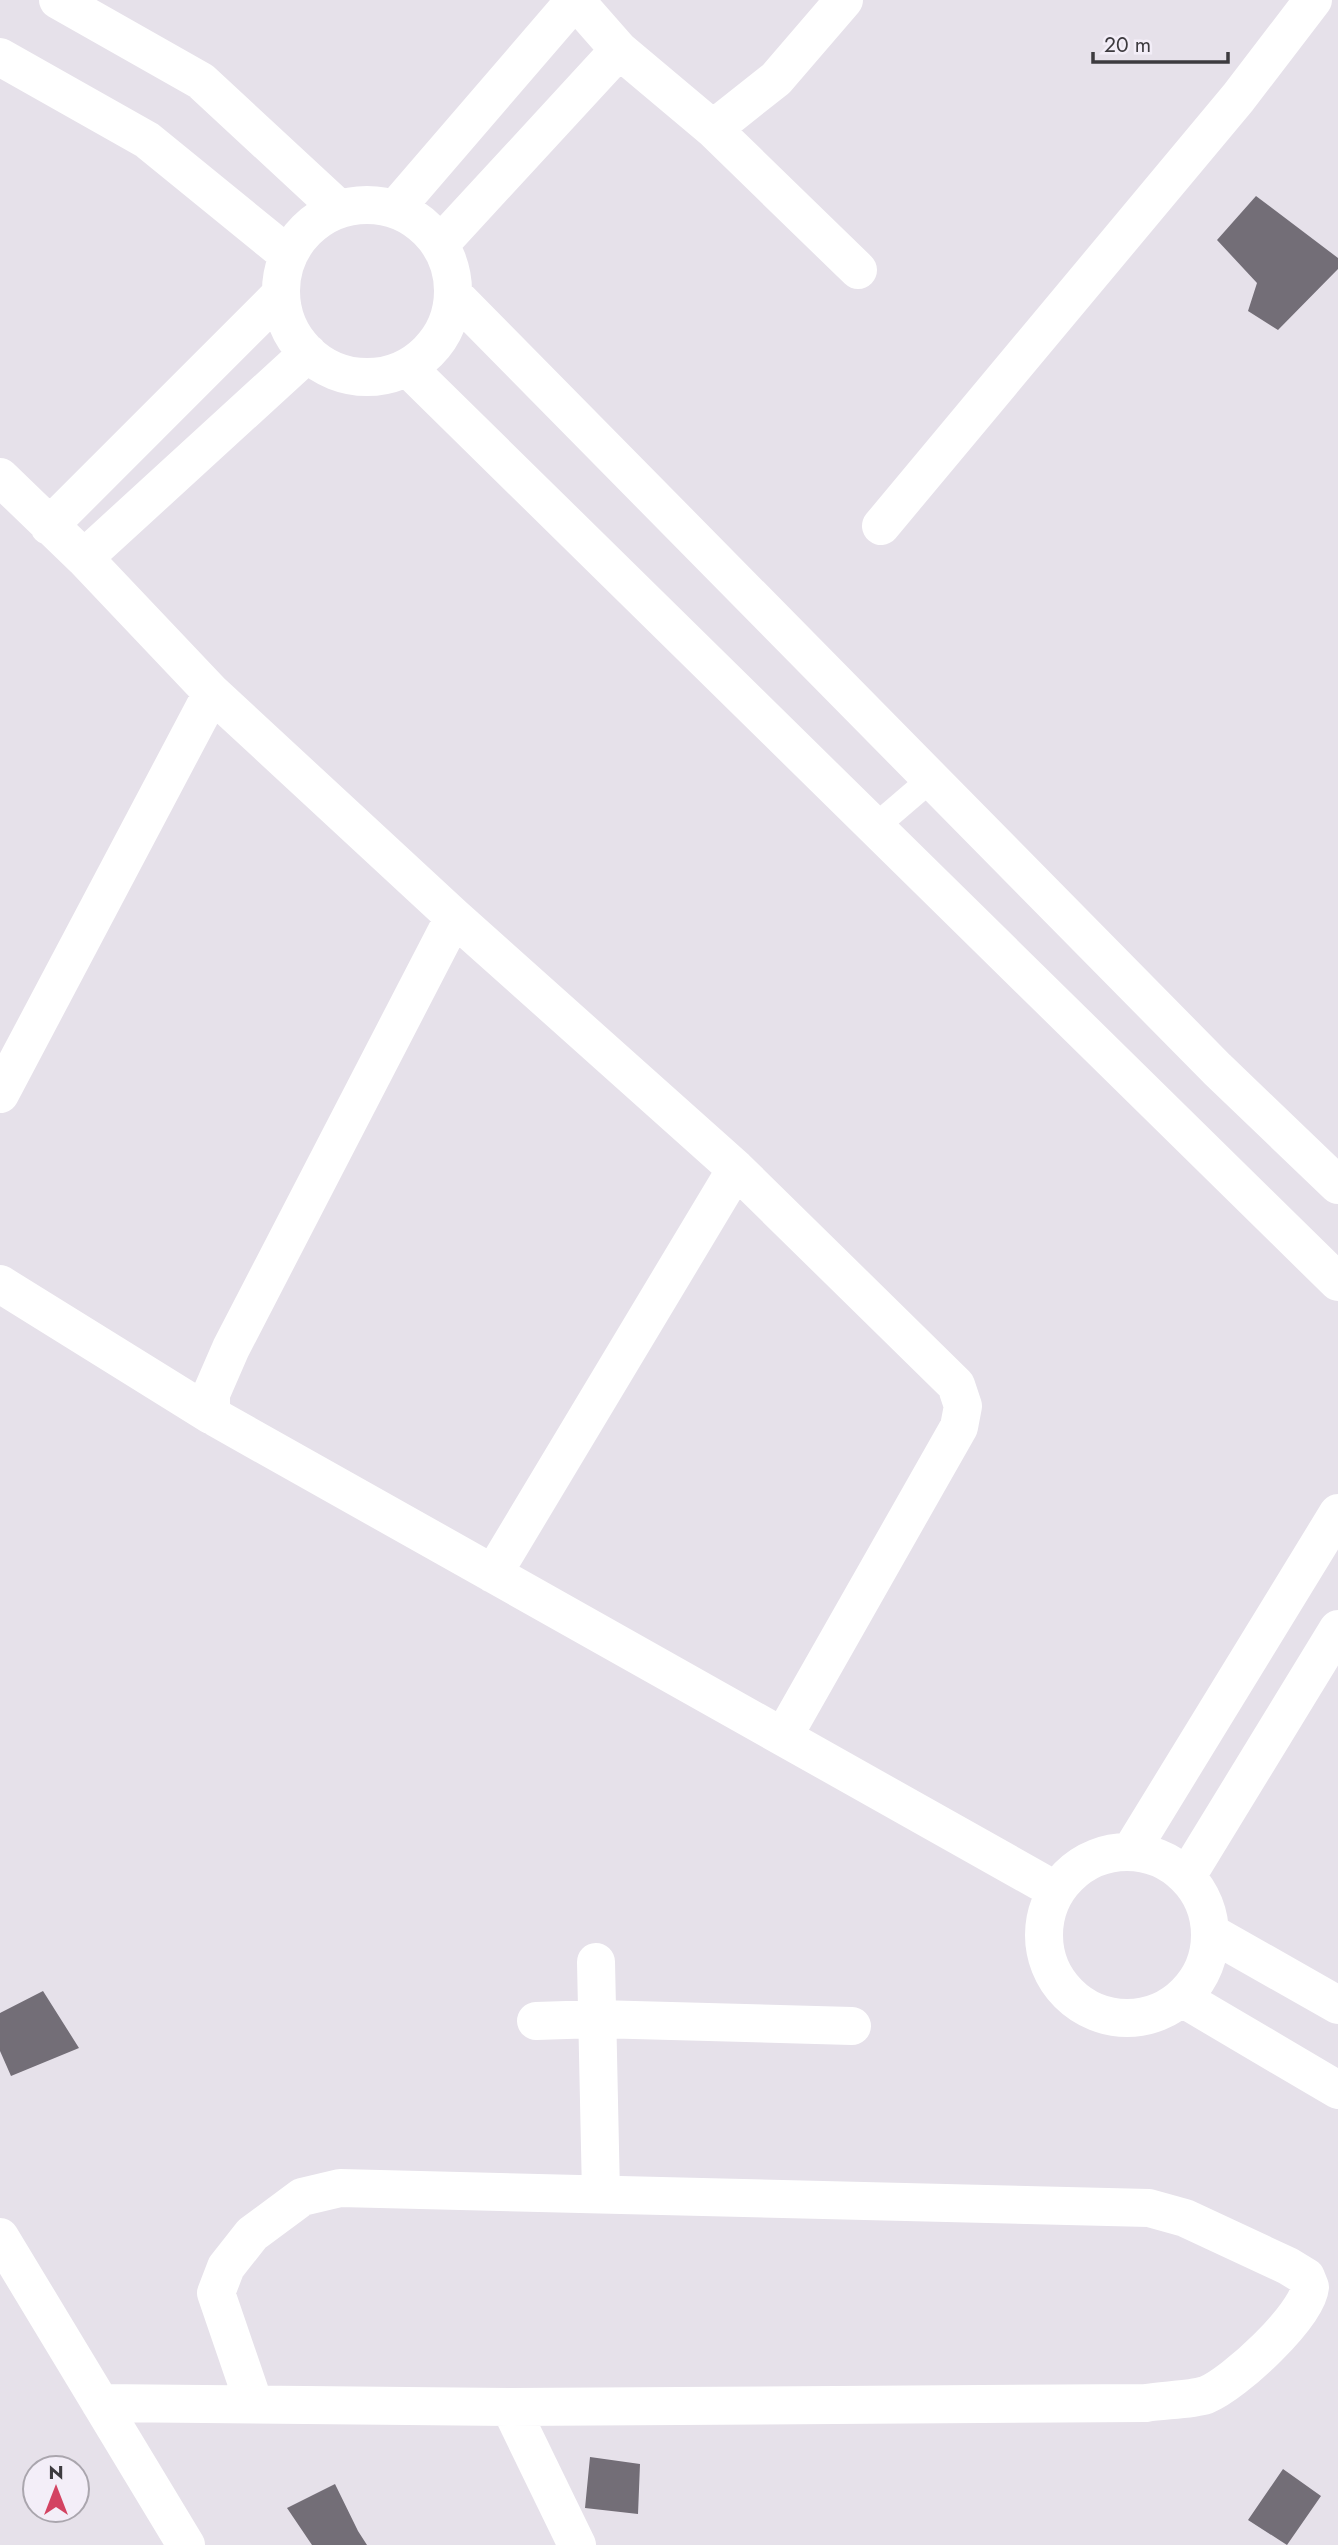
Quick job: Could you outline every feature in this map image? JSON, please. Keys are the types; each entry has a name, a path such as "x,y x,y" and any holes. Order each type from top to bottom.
{"street":[{"path":"58,0 201,81 338,208"},
{"path":"396,208 575,0 619,50 713,129 858,270"},
{"path":"713,129 776,79 844,0"},
{"path":"881,526 1238,98 1313,0"},
{"path":"442,242 619,50"},
{"path":"0,57 148,140 287,254"},
{"path":"456,297 442,339 409,369 366,379 324,368 292,338 278,297 287,254 308,225 338,208 396,208 442,242 456,297 1236,1088 1338,1185"},
{"path":"49,526 278,297"},
{"path":"84,558 308,353"},
{"path":"409,369 1338,1282"},
{"path":"0,477 84,558 212,693 454,917 736,1169 956,1385 963,1406 959,1427 783,1737"},
{"path":"0,1094 212,693"},
{"path":"211,1415 211,1395 231,1348 454,917"},
{"path":"493,1574 736,1169"},
{"path":"0,1284 211,1415 1055,1890"},
{"path":"1131,1851 1338,1513"},
{"path":"1289,1592 1338,1622"},
{"path":"1187,1876 1338,1629"},
{"path":"1131,1851 1161,1858 1187,1876 1205,1902 1211,1933 1204,1969 1182,1998 1157,2013 1127,2018 1098,2013 1072,1998 1053,1975 1043,1948 1044,1918 1055,1890 1075,1868 1101,1855 1131,1851"},
{"path":"1211,1933 1338,2005"},
{"path":"596,1962 601,2194"},
{"path":"1182,1998 1338,2090"},
{"path":"536,2021 597,2019 852,2026"},
{"path":"100,2403 510,2407 1146,2403 1206,2395 1254,2362 1304,2307 1310,2295 1310,2287 1306,2277 1288,2266 1185,2218 1149,2208 340,2188 302,2197 252,2234 226,2267 216,2292 254,2404"},
{"path":"0,2236 186,2545"},
{"path":"510,2407 577,2545"}],"lane":[{"path":"875,827 931,779"}],"building":[{"path":"1256,196 1338,258 1338,269 1278,330 1248,311 1257,283 1217,240"},
{"path":"43,1991 79,2048 11,2076 0,2051 0,2013"},
{"path":"590,2457 640,2464 638,2514 585,2508"},
{"path":"1283,2469 1321,2496 1287,2545 1248,2520"},
{"path":"335,2484 367,2545 312,2545 287,2508"}]}
